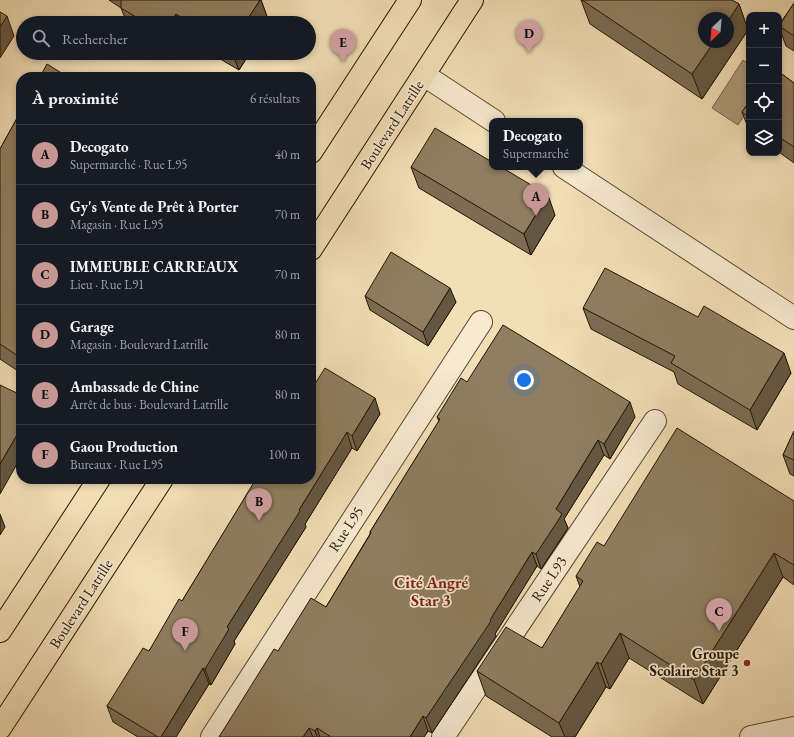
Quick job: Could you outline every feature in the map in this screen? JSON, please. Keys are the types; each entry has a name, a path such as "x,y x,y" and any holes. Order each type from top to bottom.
{"main road":[{"path":"316,144 410,0"},
{"name":"Boulevard Latrille","path":"316,241 472,0"},
{"path":"0,631 96,484"},
{"name":"Boulevard Latrille","path":"0,728 159,484"}],"street":[{"path":"424,75 489,118"},
{"path":"569,170 794,318"},
{"name":"Rue L95","path":"212,737 481,322"},
{"name":"Rue L93","path":"443,737 656,421"},
{"path":"751,737 788,732"}],"shaded area":[{"path":"743,60 746,62 746,113 738,125 712,108"}],"building":[{"path":"121,0 260,0 250,16 179,16 176,14 175,16 134,16 121,8"},
{"path":"582,0 732,0 739,4 734,12 698,12 698,48 710,48 692,74"},
{"path":"794,3 794,36 782,28 782,21"},
{"path":"0,12 7,16 0,27"},
{"path":"47,64 60,72 43,72"},
{"path":"782,74 794,83 794,147 782,139"},
{"path":"746,106 746,115 742,112"},
{"path":"16,120 16,355 0,344 0,149"},
{"path":"435,128 489,160 489,170 506,170 548,195 524,234 411,167"},
{"path":"391,252 450,288 423,332 365,296"},
{"path":"605,268 698,317 704,306 784,353 750,410 671,363 675,356 583,308"},
{"path":"503,325 630,402 604,444 598,440 556,509 562,514 559,519 536,554 532,552 490,620 491,621 426,718 423,716 410,737 331,737 317,728 315,731 309,728 303,737 219,737 274,649 278,651 311,598 326,607 371,533 370,532 440,419 437,417 461,378 467,382"},
{"path":"325,368 375,398 352,436 347,432 316,482 316,382"},
{"path":"0,385 16,393 16,437 0,464"},
{"path":"677,428 794,501 794,565 774,553 694,680 620,633 601,664 597,662 559,723 477,671 506,627 542,648 583,581 576,576 597,542 604,546"},
{"path":"794,431 794,460 783,455"},
{"path":"253,484 315,484 299,510 300,511 227,627 229,629 205,669 203,668 161,737 158,737 107,706 143,648 149,651 179,599 182,601"}],"place":[{"name":"Garage","path":"529,53"},
{"name":"Ambassade de Chine","path":"343,62"},
{"name":"Decogato","path":"536,216"},
{"name":"Gy's Vente de Prêt à Porter","path":"259,521"},
{"name":"IMMEUBLE CARREAUX","path":"719,631"},
{"name":"Gaou Production","path":"185,651"},
{"name":"Groupe Scolaire Star 3","path":"747,663"}],"district":[{"name":"Cité Angré Star 3","path":"431,591"}]}
